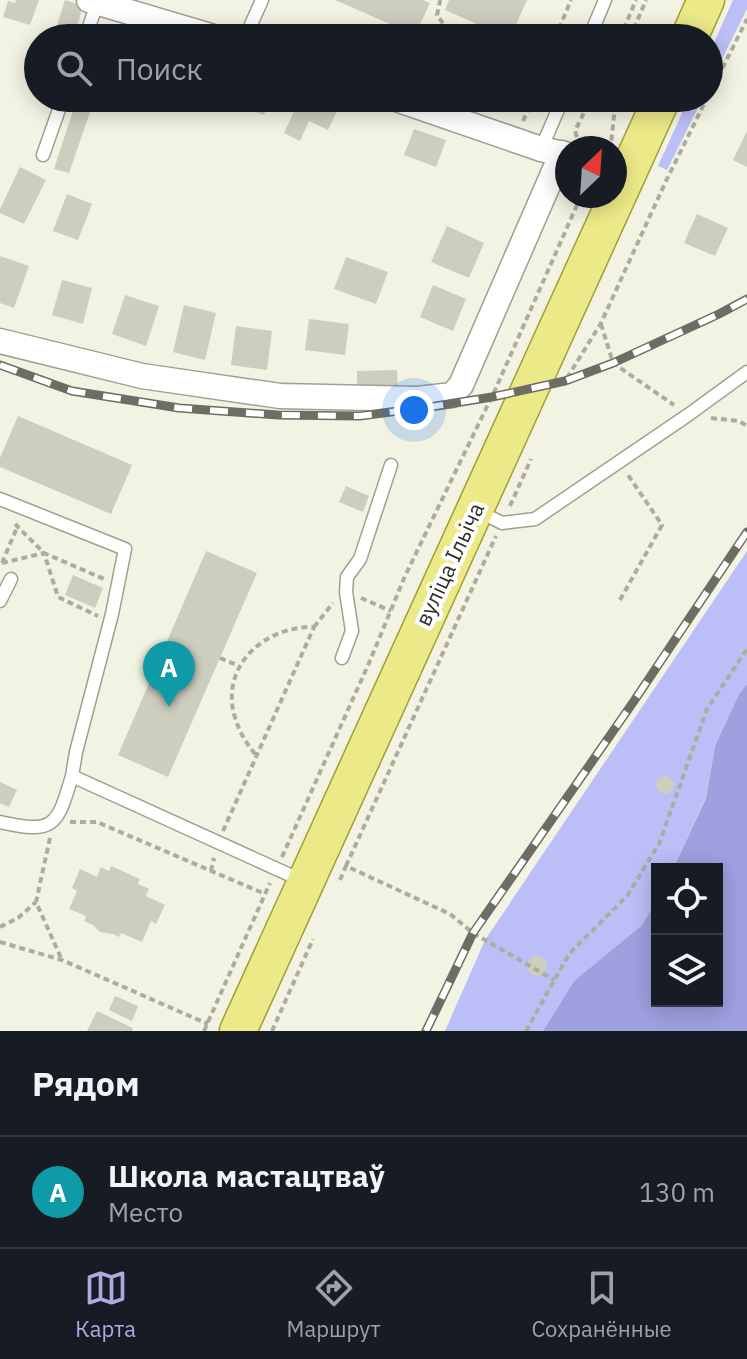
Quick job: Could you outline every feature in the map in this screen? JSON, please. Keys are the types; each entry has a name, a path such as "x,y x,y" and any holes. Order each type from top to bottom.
{"main road":[{"path":"695,24 706,0"},
{"name":"вуліца Ільіча","path":"627,163 654,112"},
{"name":"вуліца Ільіча","path":"223,1028 307,877 488,516 608,208"}],"street":[{"path":"93,2 133,6 180,24"},
{"path":"436,112 555,151"},
{"path":"0,341 142,376 280,396 418,399 452,395 461,385 555,157"}],"lane":[{"path":"251,24 262,0"},
{"path":"595,24 605,0"},
{"path":"88,24 93,2"},
{"path":"43,155 58,112"},
{"path":"559,136 561,112"},
{"path":"488,516 535,519 620,463 747,372"},
{"path":"342,658 352,631 347,577 360,559 391,465"},
{"path":"0,499 125,549 110,622 62,810 53,822 31,829 0,822"},
{"path":"0,601 11,579"},
{"path":"72,776 218,842 307,877"}],"path":[{"path":"439,0 437,15 443,24"},
{"path":"561,24 571,0"},
{"path":"626,24 636,0"},
{"path":"636,24 646,0"},
{"path":"723,66 747,19"},
{"path":"523,122 528,112"},
{"path":"576,136 583,112"},
{"path":"612,136 614,112"},
{"path":"565,381 601,323 700,112"},
{"path":"307,877 391,611 405,576 496,388 576,208"},
{"path":"601,323 613,363 688,415 739,421 747,426"},
{"path":"346,866 488,516 535,450"},
{"path":"620,463 662,525 620,600"},
{"path":"9,522 18,525 44,553 118,585"},
{"path":"2,563 18,525"},
{"path":"2,563 44,553"},
{"path":"44,553 58,597 110,622"},
{"path":"2,563 11,579"},
{"path":"211,871 218,842 314,627 302,626 281,632 256,644 239,666 233,688 233,710 243,739 256,755"},
{"path":"526,1031 569,954 627,896 659,844 707,709 747,649"},
{"path":"220,658 239,666"},
{"path":"62,960 36,902 53,822 97,822 265,894 346,866 450,914 473,933 554,980"},
{"path":"223,1028 265,894"},
{"path":"0,927 18,918 36,902"},
{"path":"272,1031 315,934"},
{"path":"0,942 62,960 223,1028"},
{"path":"204,1031 223,1028"}],"shaded area":[{"path":"733,0 747,0 747,9 723,57 722,24"},
{"path":"683,112 696,112 667,170 658,166"},
{"path":"747,551 747,684 739,694 715,746 706,797 676,863 651,863 651,909 642,925 574,981 543,1031 445,1031 485,940"},
{"path":"747,684 747,1031 543,1031 574,981 642,925 651,909 651,1007 723,1007 723,863 676,863 706,798 715,746 739,694"}],"building":[{"path":"16,0 39,0 30,24 3,17 8,1 15,3"},
{"path":"65,0 83,6 78,24 57,24"},
{"path":"335,0 423,0 430,3 420,24 390,24"},
{"path":"449,0 527,0 516,24 477,24 445,10"},
{"path":"72,112 90,112 69,173 54,169"},
{"path":"294,112 337,112 328,130 309,121 300,141 284,133"},
{"path":"414,129 446,140 436,167 404,155"},
{"path":"747,131 747,167 733,160"},
{"path":"20,167 46,180 24,224 0,213"},
{"path":"67,194 92,204 78,240 53,231"},
{"path":"697,214 728,228 715,256 684,243"},
{"path":"447,226 484,243 469,278 431,262"},
{"path":"0,256 29,266 14,308 0,303"},
{"path":"346,257 388,272 376,304 334,289"},
{"path":"62,280 92,288 83,324 52,315"},
{"path":"433,285 466,299 453,331 420,317"},
{"path":"125,295 159,306 146,346 112,334"},
{"path":"184,305 216,313 205,360 173,352"},
{"path":"309,319 349,324 345,355 305,350"},
{"path":"236,326 272,331 267,370 231,365"},
{"path":"397,370 398,390 357,390 357,371"},
{"path":"18,416 132,465 111,514 0,467 0,458"},
{"path":"346,486 369,496 363,512 339,502"},
{"path":"206,551 257,573 168,777 118,755"},
{"path":"73,575 103,588 95,608 65,595"},
{"path":"665,776 674,785 665,794 656,785"},
{"path":"0,782 17,790 9,807 0,803"},
{"path":"111,866 140,879 138,884 149,889 146,896 165,905 156,924 151,921 142,942 121,933 119,937 100,932 84,921 86,916 69,909 77,891 72,888 80,869 97,877 101,867 109,871"},
{"path":"533,956 541,956 547,966 541,976 533,976 527,970 527,962"},
{"path":"115,996 138,1006 132,1021 109,1010"},
{"path":"97,1011 133,1028 132,1031 87,1031"}],"railway":[{"path":"0,365 72,391 179,408 278,415 360,416 492,397 565,381 613,363 747,299"},
{"path":"426,1031 473,933 747,532"}],"place":[{"name":"Школа мастацтваў","path":"169,707"}]}
